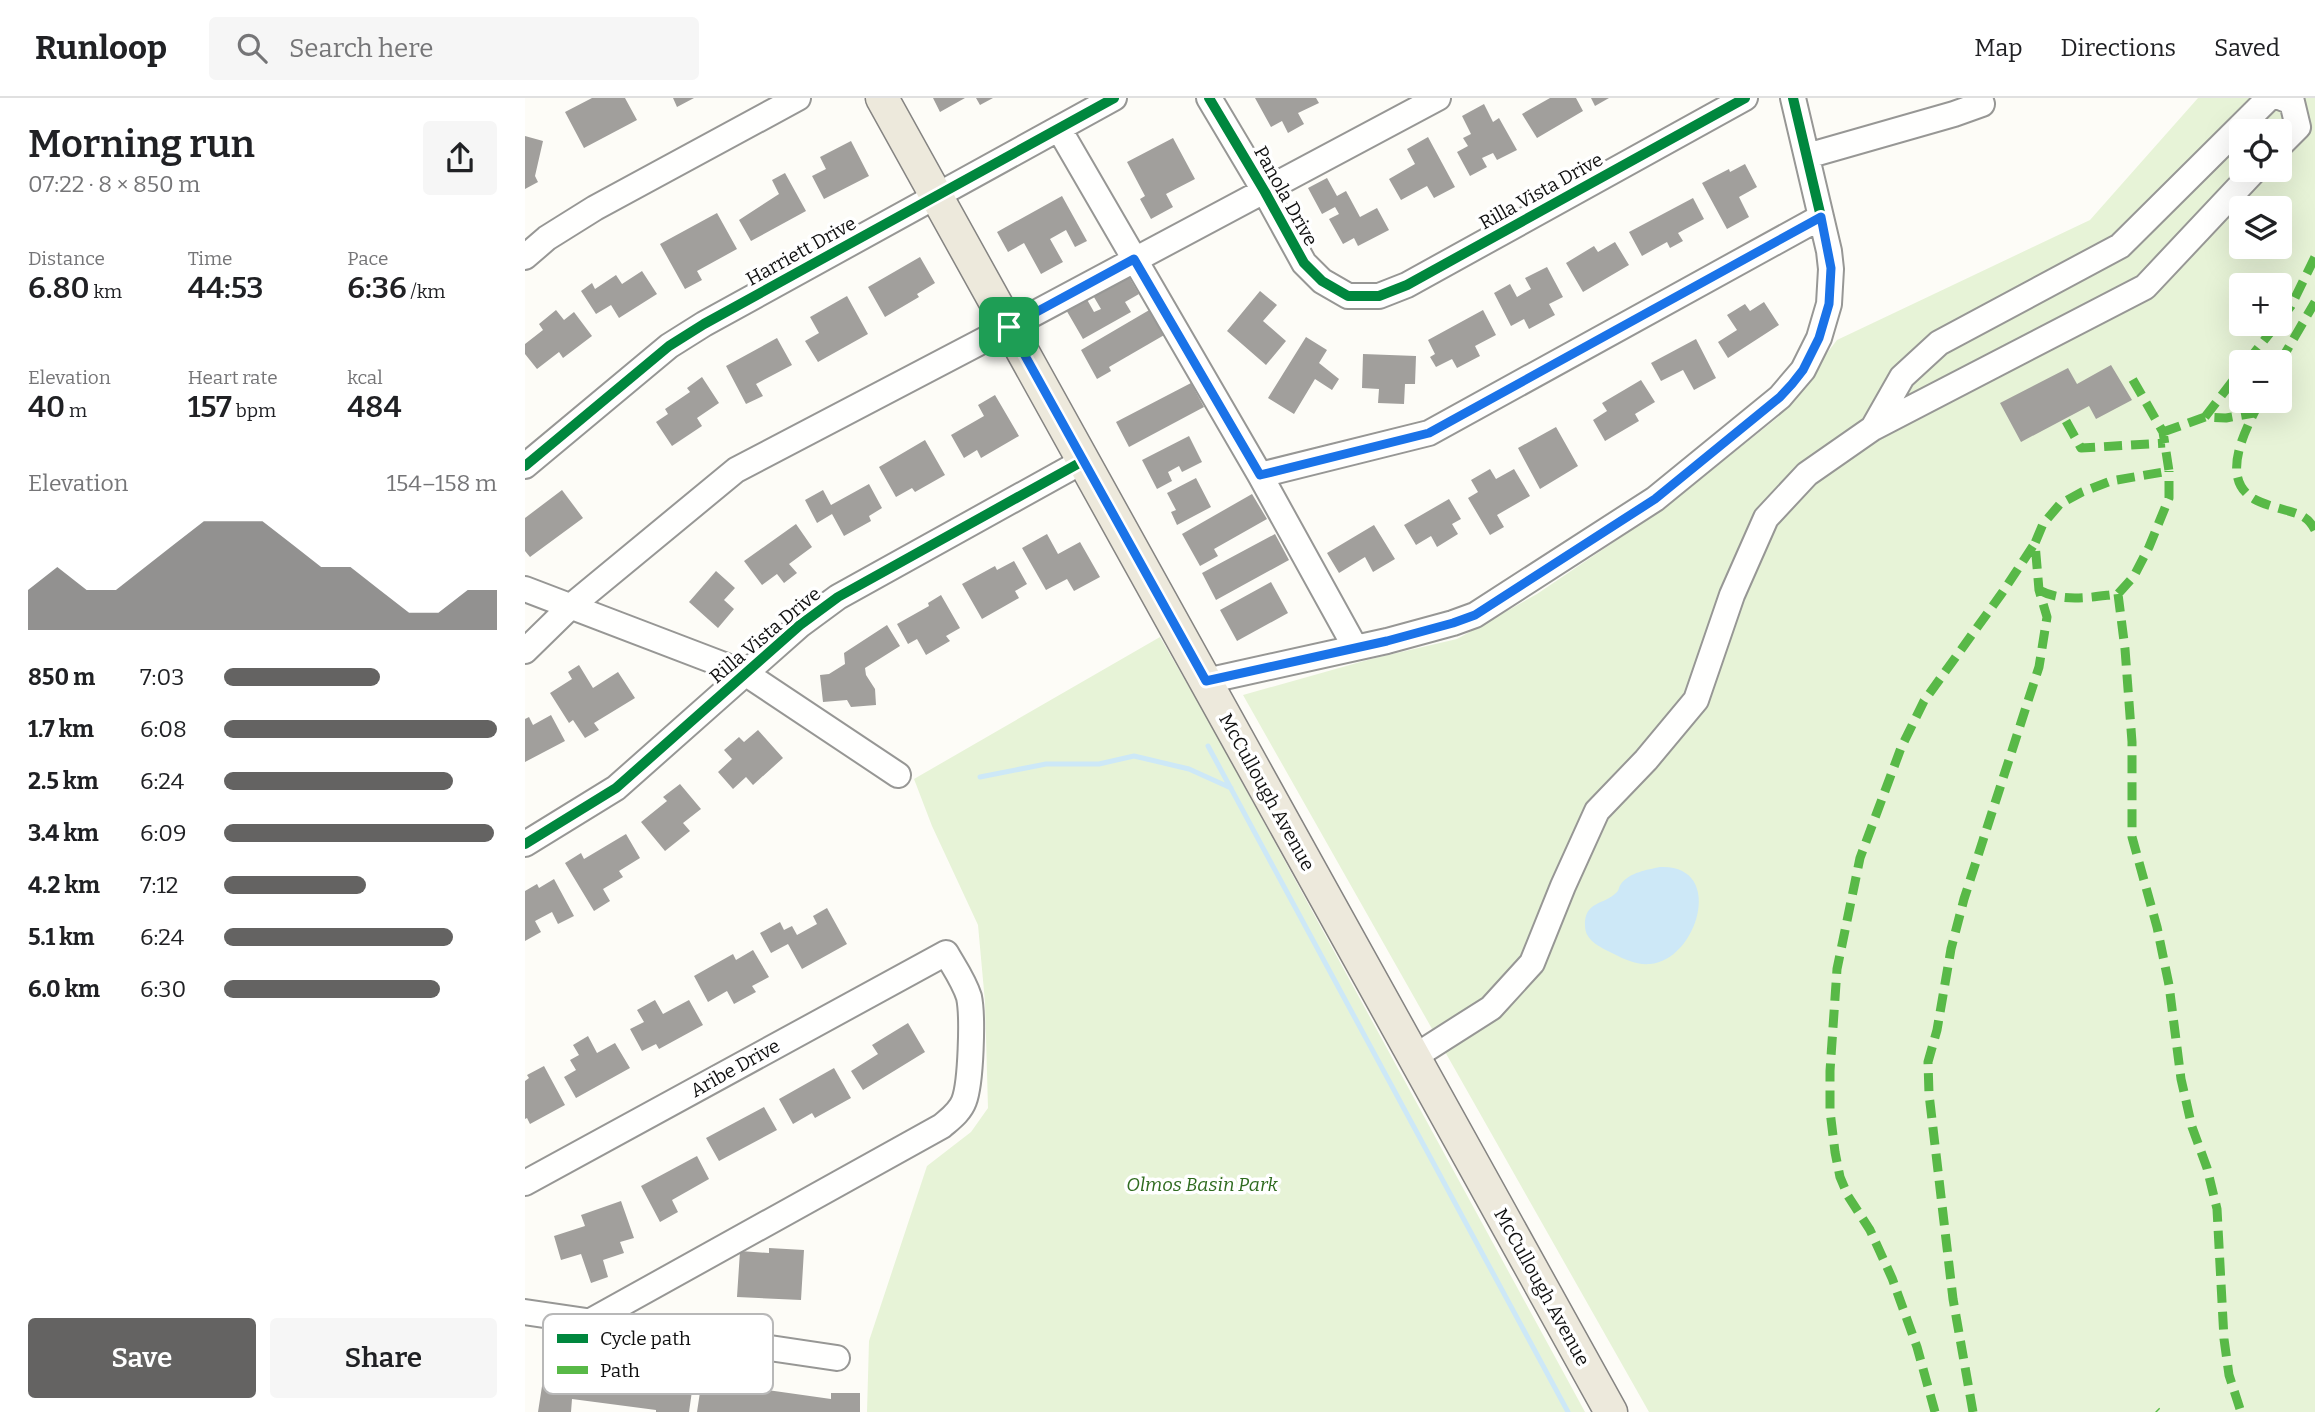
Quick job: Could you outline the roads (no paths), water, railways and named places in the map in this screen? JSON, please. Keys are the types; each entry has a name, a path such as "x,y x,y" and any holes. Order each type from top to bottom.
{"main road":[{"name":"McCullough Avenue","path":"882,98 1611,1412"}],"street":[{"path":"525,257 547,238 595,208 798,98"},
{"name":"Harriett Drive","path":"525,466 669,346 704,324 1114,98"},
{"name":"Panola Drive","path":"1209,98 1304,263 1322,281 1348,296"},
{"path":"525,651 570,607 736,470 1438,98"},
{"name":"Rilla Vista Drive","path":"1348,296 1379,296 1407,285 1745,98"},
{"path":"1206,681 1387,641 1475,615 1655,499 1780,397 1803,370 1819,338 1829,304 1831,268 1793,98"},
{"path":"1807,156 1954,114 1982,104 1980,98"},
{"path":"1873,428 1902,377 1939,343 2120,246 2269,98"},
{"path":"2282,98 2292,102 2298,127 2292,133"},
{"path":"1059,129 1260,475 1355,647"},
{"path":"1414,1057 1491,1008 1532,963 1597,811 1646,760 1696,700 1733,596 1766,518 1807,474 1873,428 2145,287 2244,182"},
{"path":"1260,475 1429,433 1821,217"},
{"name":"Rilla Vista Drive","path":"525,844 616,788 800,625 838,597 1083,461"},
{"path":"525,589 745,673 898,775"},
{"name":"Aribe Drive","path":"525,1183 946,953 963,982 969,1000 971,1042 964,1101 956,1114 942,1126 603,1314"},
{"path":"525,1312 543,1315"},
{"path":"773,1349 837,1358"}],"water":[{"path":"1660,867 1680,870 1693,880 1698,895 1698,913 1692,931 1681,947 1667,959 1645,964 1623,958 1591,940 1585,926 1591,908 1616,893 1629,877"}],"waterway":[{"path":"1208,746 1568,1412"},
{"path":"980,777 1046,764 1099,764 1134,756 1189,769 1231,788"}],"park label":[{"name":"Olmos Basin Park","path":"1202,1184"}]}
